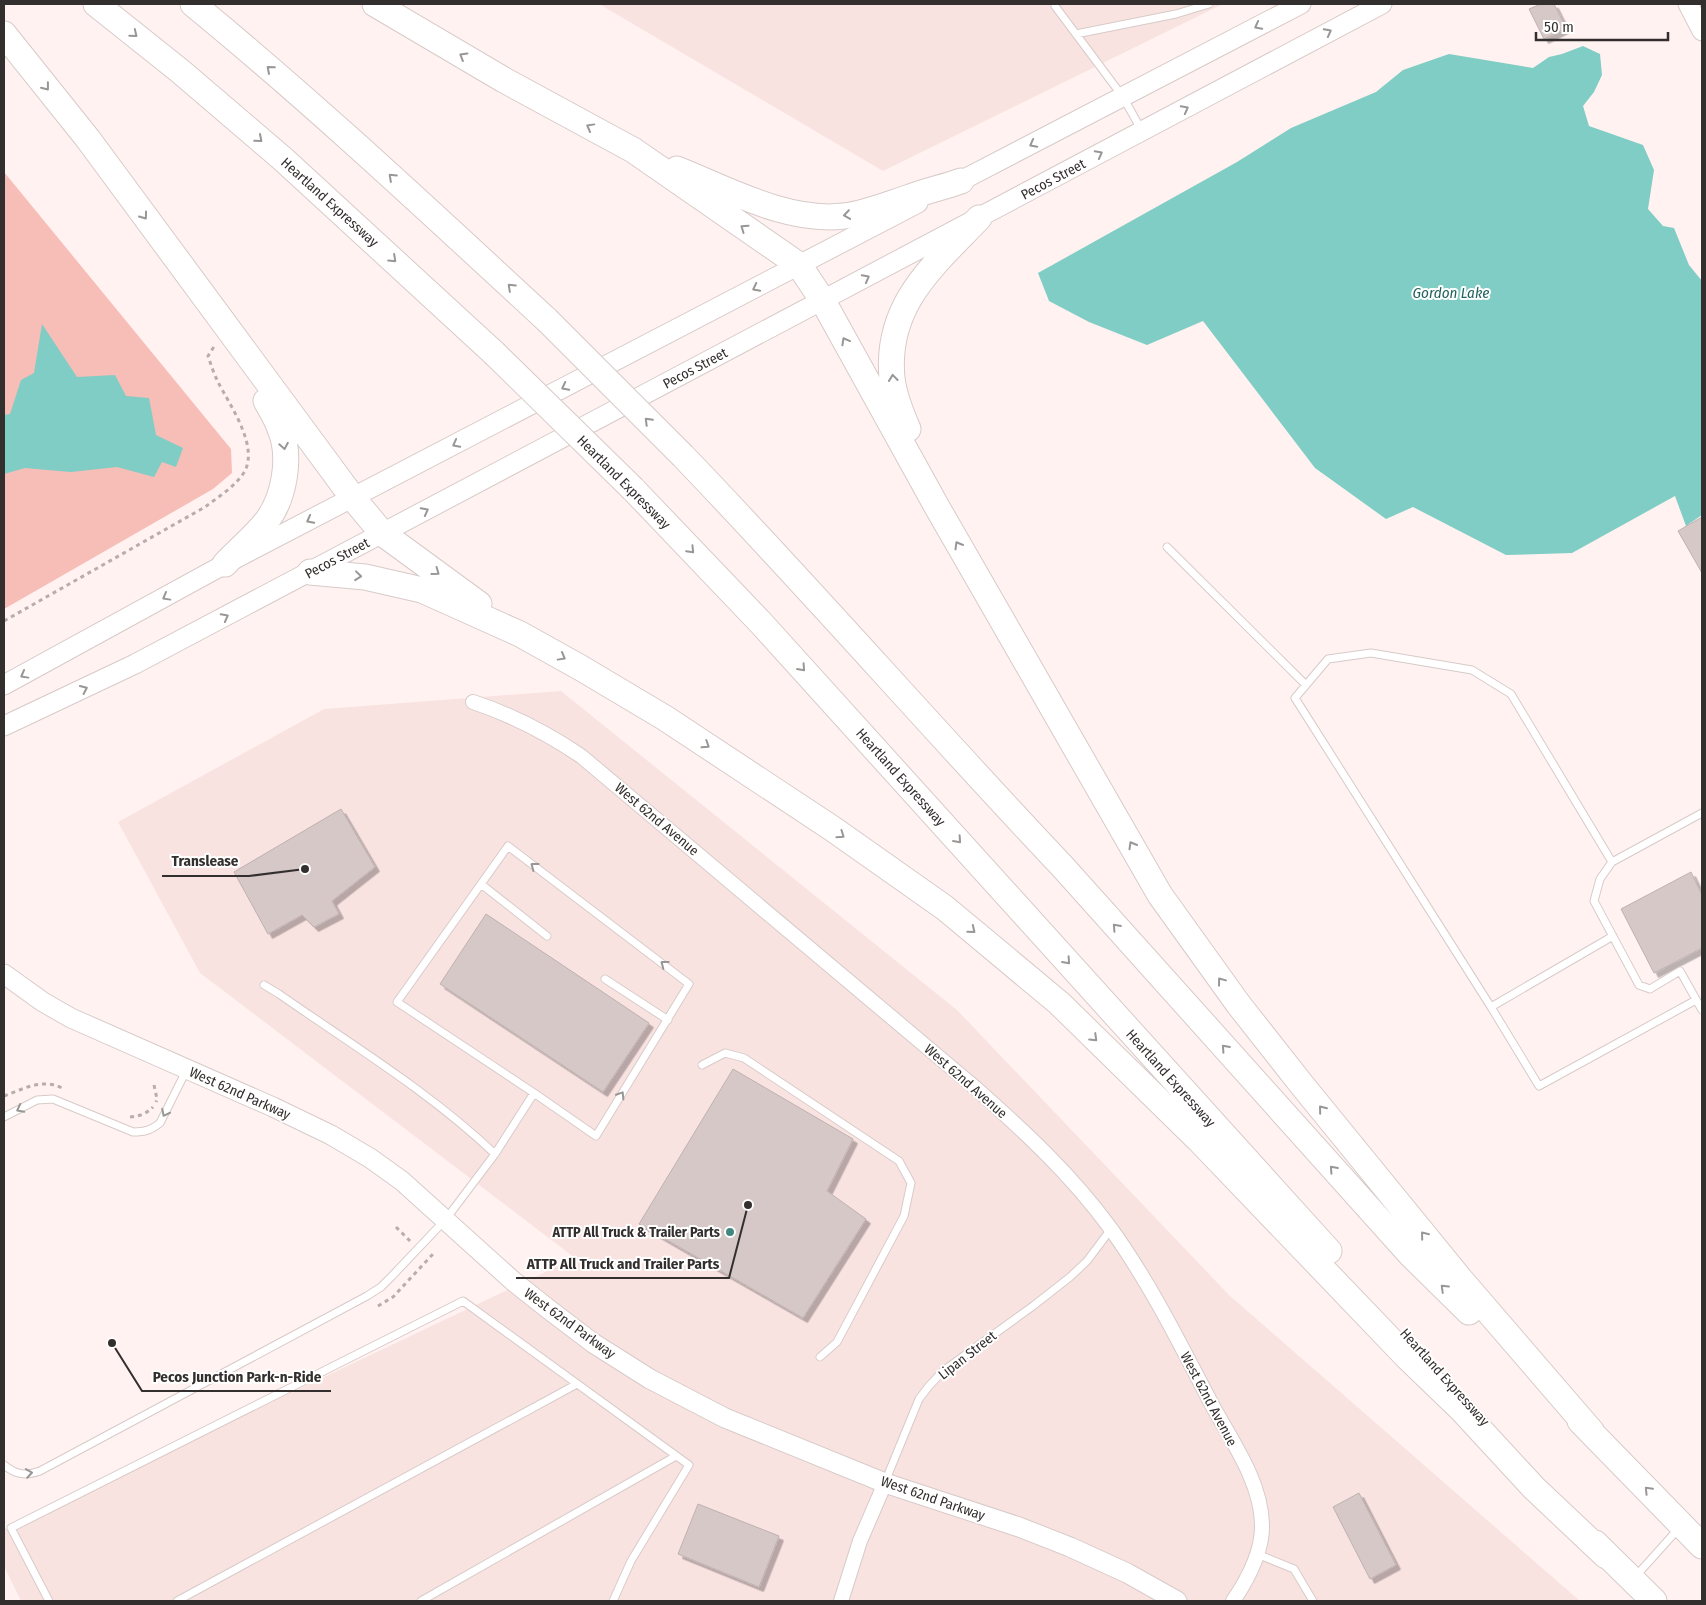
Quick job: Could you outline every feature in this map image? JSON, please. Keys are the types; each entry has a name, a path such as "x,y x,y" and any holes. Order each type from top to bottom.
{"highway":[{"name":"Heartland Expressway","path":"96,4 180,71 284,160 494,353 633,489 761,623 898,773 1239,1153 1606,1556 1654,1601"},
{"path":"193,4 376,162 547,320 682,456 817,598 1005,806 1062,866 1410,1254 1592,1432 1702,1546"},
{"path":"375,4 504,80 633,150 763,204 806,215 842,216 868,211 961,181"},
{"path":"10,42 88,139 353,498 382,533 520,634"},
{"path":"633,150 799,266 823,301 936,507 1160,895 1200,952 1302,1085 1436,1250 1592,1432"},
{"path":"936,507 898,404 892,379 893,344 909,297 924,276 978,218"},
{"path":"225,564 266,522 273,510 283,478 286,456 281,430 230,333"},
{"path":"310,572 365,577 422,590 520,634 665,718 825,824 945,908 1059,1003 1199,1140 1407,1357 1462,1410 1534,1488 1606,1556"}],"main road":[{"path":"4,686 225,564 1301,4"},
{"name":"Pecos Street","path":"5,726 135,664 1382,4"},
{"path":"1688,4 1702,31"},
{"name":"West 62nd Parkway","path":"4,974 43,1002 71,1018 273,1107 331,1135 370,1158 402,1180 513,1281 546,1308 650,1378 725,1418 885,1483 1019,1527 1070,1547 1127,1573 1177,1601"}],"street":[{"name":"West 62nd Avenue","path":"472,702 500,711 529,724 581,756 964,1078 1064,1171 1111,1230 1158,1304 1250,1476 1262,1517 1261,1539 1257,1554 1243,1586 1233,1601"},
{"name":"Lipan Street","path":"841,1601 860,1541 885,1483"}],"lane":[{"path":"1076,34 1176,14 1209,4"},
{"path":"1055,6 1123,97 1142,131"},
{"path":"1167,547 1306,684"},
{"path":"1612,862 1511,694 1472,670 1371,653 1328,659 1295,698 1539,1086 1696,1000"},
{"path":"1702,814 1612,862 1600,879 1594,901 1639,985 1650,989 1680,971 1702,1010"},
{"path":"508,846 689,984 668,1020 596,1136 397,1002 508,846"},
{"path":"481,884 547,936"},
{"path":"1491,1007 1613,936"},
{"path":"605,979 668,1020"},
{"path":"264,985 432,1100 495,1154"},
{"path":"702,1065 725,1053 744,1058 899,1161 911,1183 904,1216 838,1342 820,1357"},
{"path":"4,1117 37,1100 53,1099 133,1132 143,1132 152,1129 160,1122 187,1069"},
{"path":"4,1465 11,1471 20,1474 30,1474 55,1463 381,1287 446,1219 495,1154 534,1093"},
{"name":"Lipan Street","path":"885,1483 919,1399 929,1386 943,1371 1070,1277 1087,1261 1111,1230"},
{"path":"49,1601 11,1528 463,1301 689,1466 631,1560 613,1601"},
{"path":"178,1601 577,1384"},
{"path":"421,1601 676,1456"},
{"path":"1632,1580 1682,1525"},
{"path":"1257,1554 1294,1569 1313,1601"}],"path":[{"path":"4,621 205,507 231,488 244,473 247,461 245,436 237,415 217,380 208,356 230,333"},
{"path":"396,1227 407,1239"}],"shaded area":[{"path":"599,4 1223,4 883,171"},
{"path":"4,172 231,449 232,473 213,489 4,609"},
{"path":"561,691 957,1010 1230,1296 1580,1601 21,1601 4,1566 4,1529 575,1258 200,973 118,822 324,709"}],"water":[{"name":"Gordon Lake","path":"1583,46 1600,54 1602,75 1594,92 1583,106 1589,126 1643,145 1654,170 1648,209 1663,226 1674,228 1689,265 1702,281 1702,515 1686,526 1675,496 1572,553 1506,555 1413,507 1386,519 1315,468 1203,321 1147,345 1089,322 1049,301 1038,273 1237,162 1291,128 1376,92 1403,70 1449,54 1533,68 1549,57"},
{"path":"42,324 77,377 115,375 126,396 149,398 156,435 183,448 176,467 162,462 154,477 117,467 71,472 25,468 4,474 4,415 10,414 21,380 34,373"}],"building":[{"path":"1541,4 1554,4 1566,28 1544,39 1529,9"},
{"path":"1702,517 1702,573 1678,531"},
{"path":"341,809 375,867 332,901 339,914 314,927 302,915 268,934 234,872"},
{"path":"1691,872 1702,895 1702,948 1654,973 1621,909"},
{"path":"486,914 649,1023 603,1092 440,984"},
{"path":"733,1069 853,1139 827,1191 866,1219 803,1318 639,1224"},
{"path":"1359,1493 1396,1565 1370,1579 1333,1507"},
{"path":"698,1504 779,1536 759,1587 678,1554"}],"place":[{"name":"Translease","path":"305,869"},
{"name":"ATTP All Truck and Trailer Parts","path":"748,1205"},
{"name":"ATTP All Truck & Trailer Parts","path":"730,1232"},
{"name":"Pecos Junction Park-n-Ride","path":"112,1343"}]}
